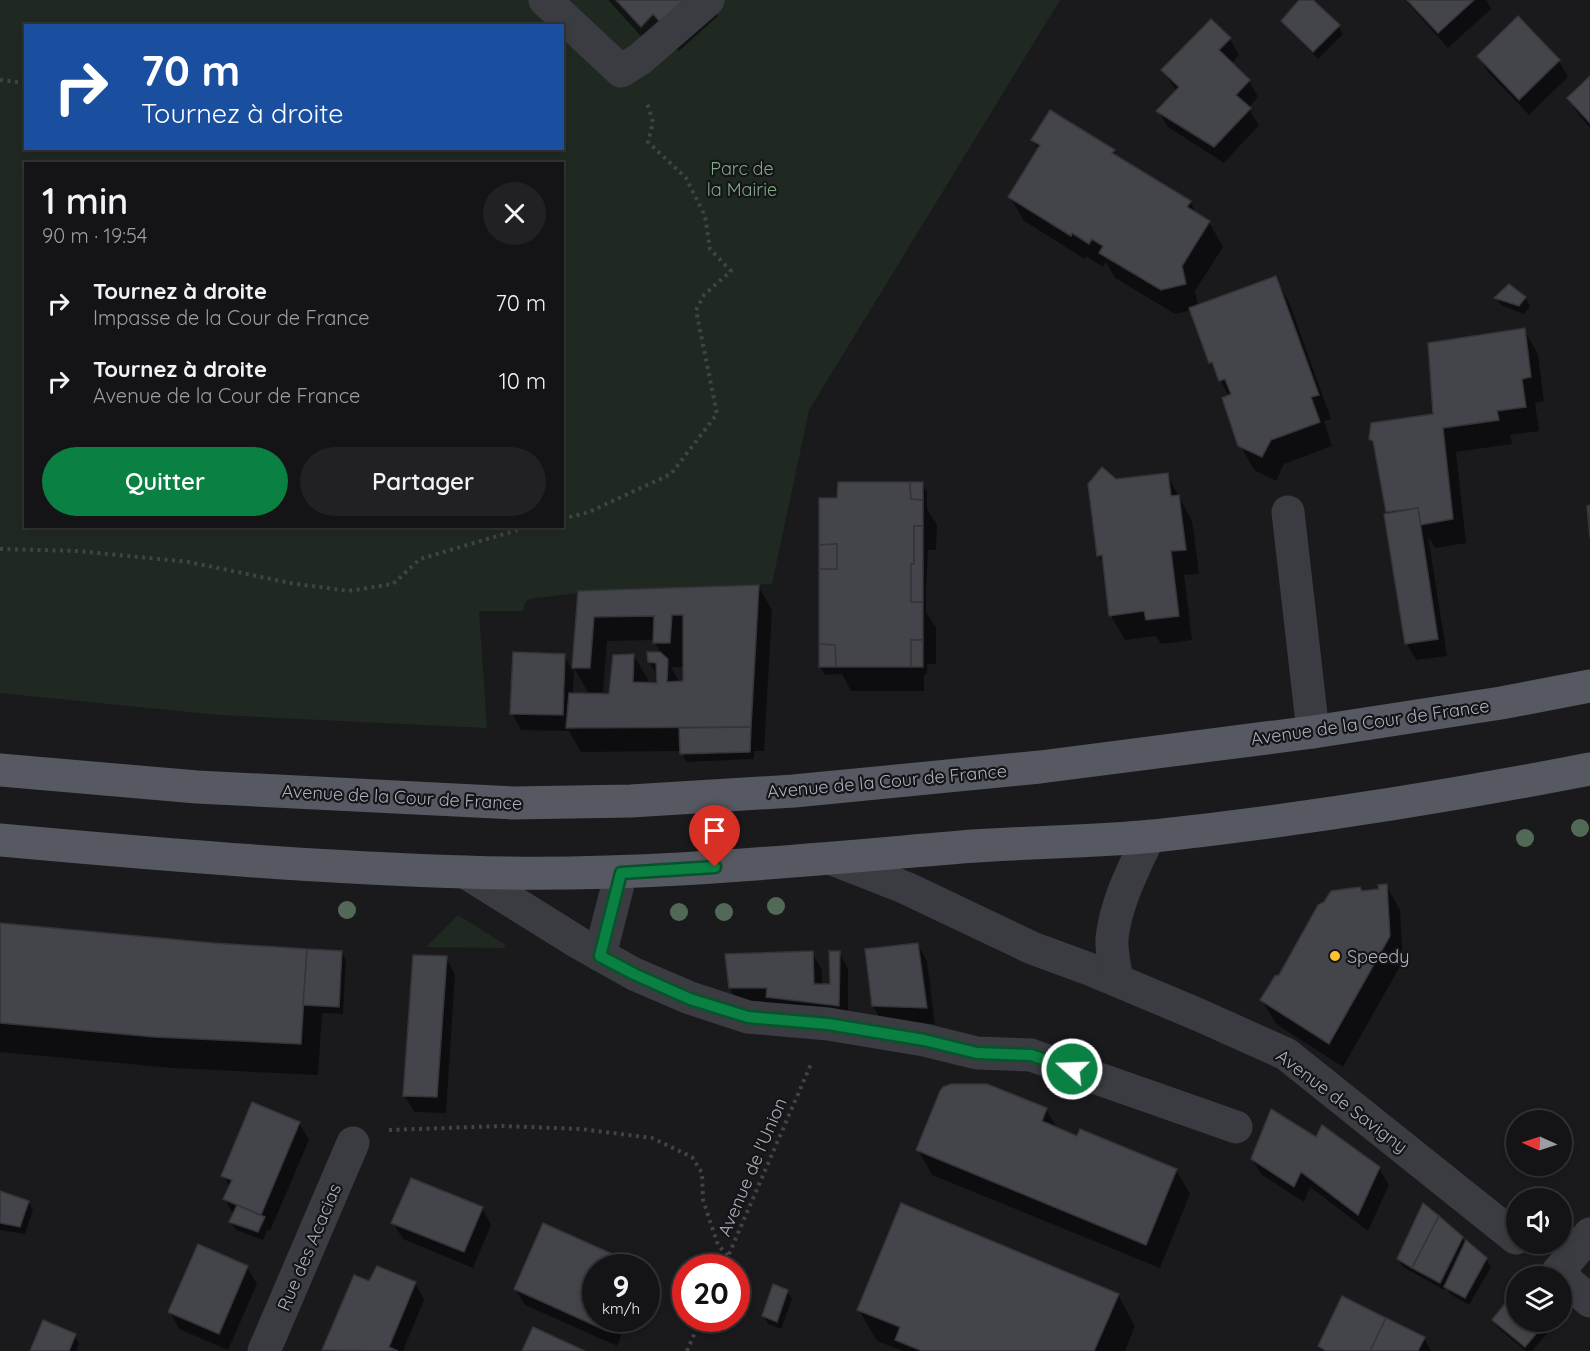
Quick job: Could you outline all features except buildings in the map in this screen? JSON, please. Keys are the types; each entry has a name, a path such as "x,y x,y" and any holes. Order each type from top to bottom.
{"main road":[{"name":"Avenue de la Cour de France","path":"0,770 197,787 431,799 513,803 630,801 794,791 1040,767 1313,732 1501,703 1590,686"},
{"path":"0,840 172,856 465,872 621,873 831,859 965,847 1149,836 1441,797 1590,768"}],"street":[{"path":"545,0 621,71 640,59 708,0"},
{"path":"1288,512 1313,732"},
{"path":"831,859 906,888 1032,948 1117,980 1112,939 1116,916 1127,882 1149,836"},
{"path":"465,872 600,956 690,999 748,1017 828,1024 924,1040 977,1053 1031,1055 1236,1127"},
{"path":"600,956 621,873"},
{"name":"Avenue de Savigny","path":"1117,980 1286,1054 1506,1230"},
{"name":"Rue des Acacias","path":"264,1351 353,1143"},
{"path":"1567,1266 1590,1234"},
{"path":"1535,1254 1548,1266"},
{"path":"1572,1286 1590,1301"}],"path":[{"path":"0,80 24,83"},
{"path":"564,518 589,512 671,474 717,414 696,310 704,295 731,271 710,249 705,216 686,178 648,142 653,122 646,100"},
{"path":"0,549 78,550 189,562 290,583 348,591 393,584 420,559 524,528"},
{"name":"Avenue de l'Union","path":"730,1254 806,1077"},
{"path":"353,1143 376,1130 502,1126 581,1129 652,1138 692,1157 702,1173 703,1200 718,1245 727,1254"},
{"path":"687,1351 695,1332"}],"green space":[{"name":"Parc de la Mairie","path":"0,0 1060,0 809,410 772,584 577,593 529,599 523,611 479,611 487,728 219,715 0,693"},
{"path":"458,915 504,944 506,948 426,947"}],"place":[{"name":"Speedy","path":"1335,956"}],"route":[{"path":"715,867 621,873 600,956 690,999 748,1017 828,1024 924,1040 977,1053 1031,1055 1072,1069"}]}
